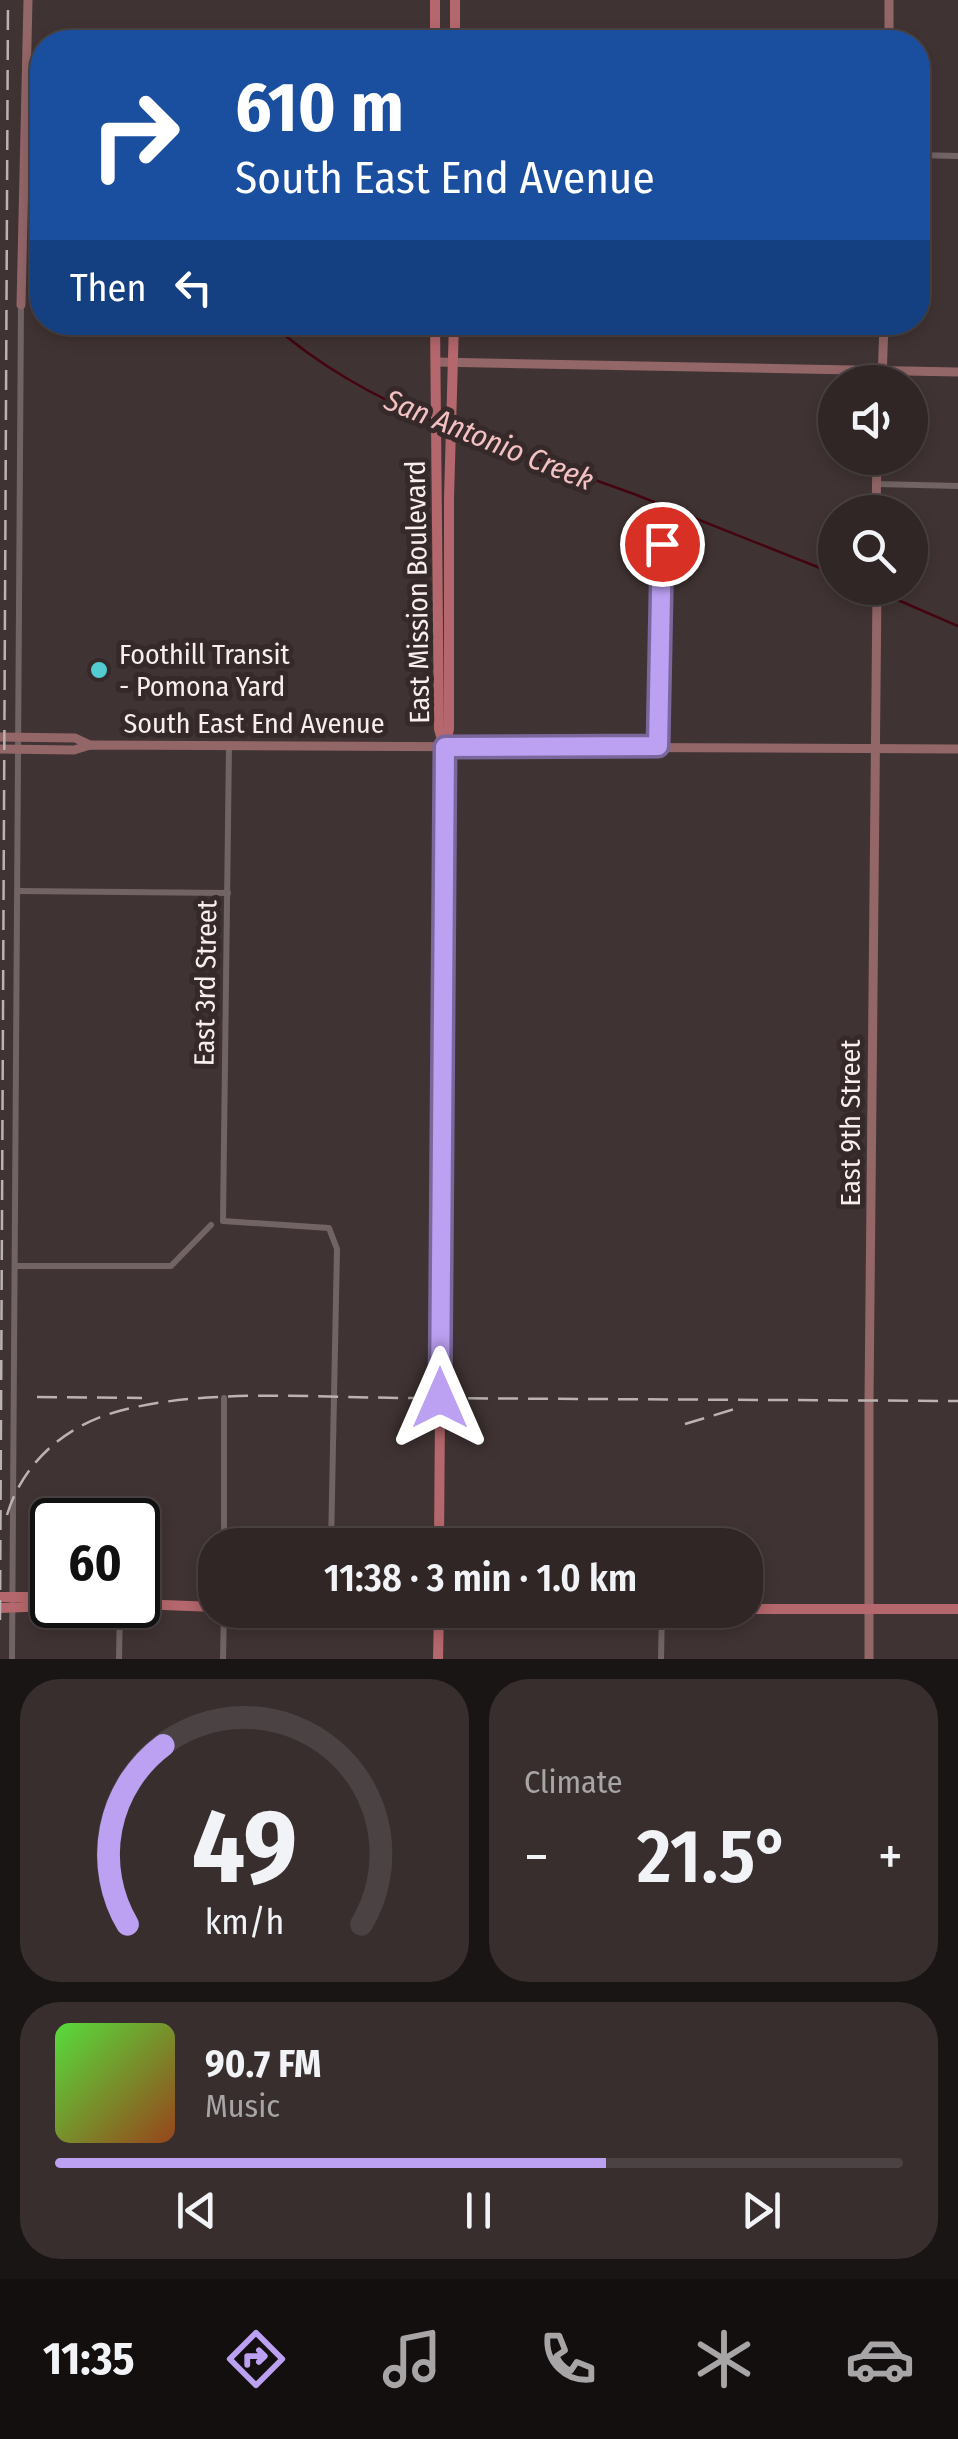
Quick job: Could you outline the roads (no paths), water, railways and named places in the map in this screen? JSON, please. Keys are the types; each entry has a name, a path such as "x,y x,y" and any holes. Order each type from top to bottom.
{"main road":[{"path":"434,30 435,0"},
{"path":"455,30 456,0"},
{"name":"East Mission Boulevard","path":"436,335 439,729 445,747"},
{"name":"East Mission Boulevard","path":"439,1528 445,747 449,729 454,335"},
{"path":"0,1597 30,1597"},
{"path":"160,1605 198,1606"},
{"path":"0,1608 30,1608"},
{"path":"763,1609 958,1610"},
{"path":"438,1659 439,1628"}],"street":[{"path":"12,1659 21,305 28,0"},
{"path":"888,0 889,30"},
{"path":"26,130 30,130"},
{"path":"930,155 958,156"},
{"path":"882,365 883,335"},
{"path":"436,362 818,369"},
{"path":"928,371 958,372"},
{"path":"876,475 876,495"},
{"path":"876,484 958,486"},
{"path":"658,746 662,544"},
{"name":"East 9th Street","path":"869,1659 877,605"},
{"path":"0,737 76,738 90,744"},
{"path":"0,749 74,750 90,744"},
{"name":"South East End Avenue","path":"90,744 958,749"},
{"name":"East 3rd Street","path":"229,745 223,1221 329,1228 337,1248 331,1528"},
{"path":"19,892 228,893"},
{"path":"15,1266 171,1266 211,1225"},
{"path":"224,1398 224,1528"},
{"path":"119,1659 120,1628"},
{"path":"224,1628 224,1659"},
{"path":"661,1659 662,1628"}],"waterway":[{"name":"San Antonio Creek","path":"285,335 347,379 434,422"},
{"name":"San Antonio Creek","path":"455,430 634,494 818,567"},
{"name":"San Antonio Creek","path":"909,605 958,626"}],"railway":[{"path":"0,1620 8,0"},
{"path":"7,1515 21,1482 56,1442 103,1416 175,1401 255,1396 958,1401"},
{"path":"37,1397 142,1398"},
{"path":"685,1424 738,1408"}],"place":[{"name":"Foothill Transit - Pomona Yard","path":"99,670"}]}
